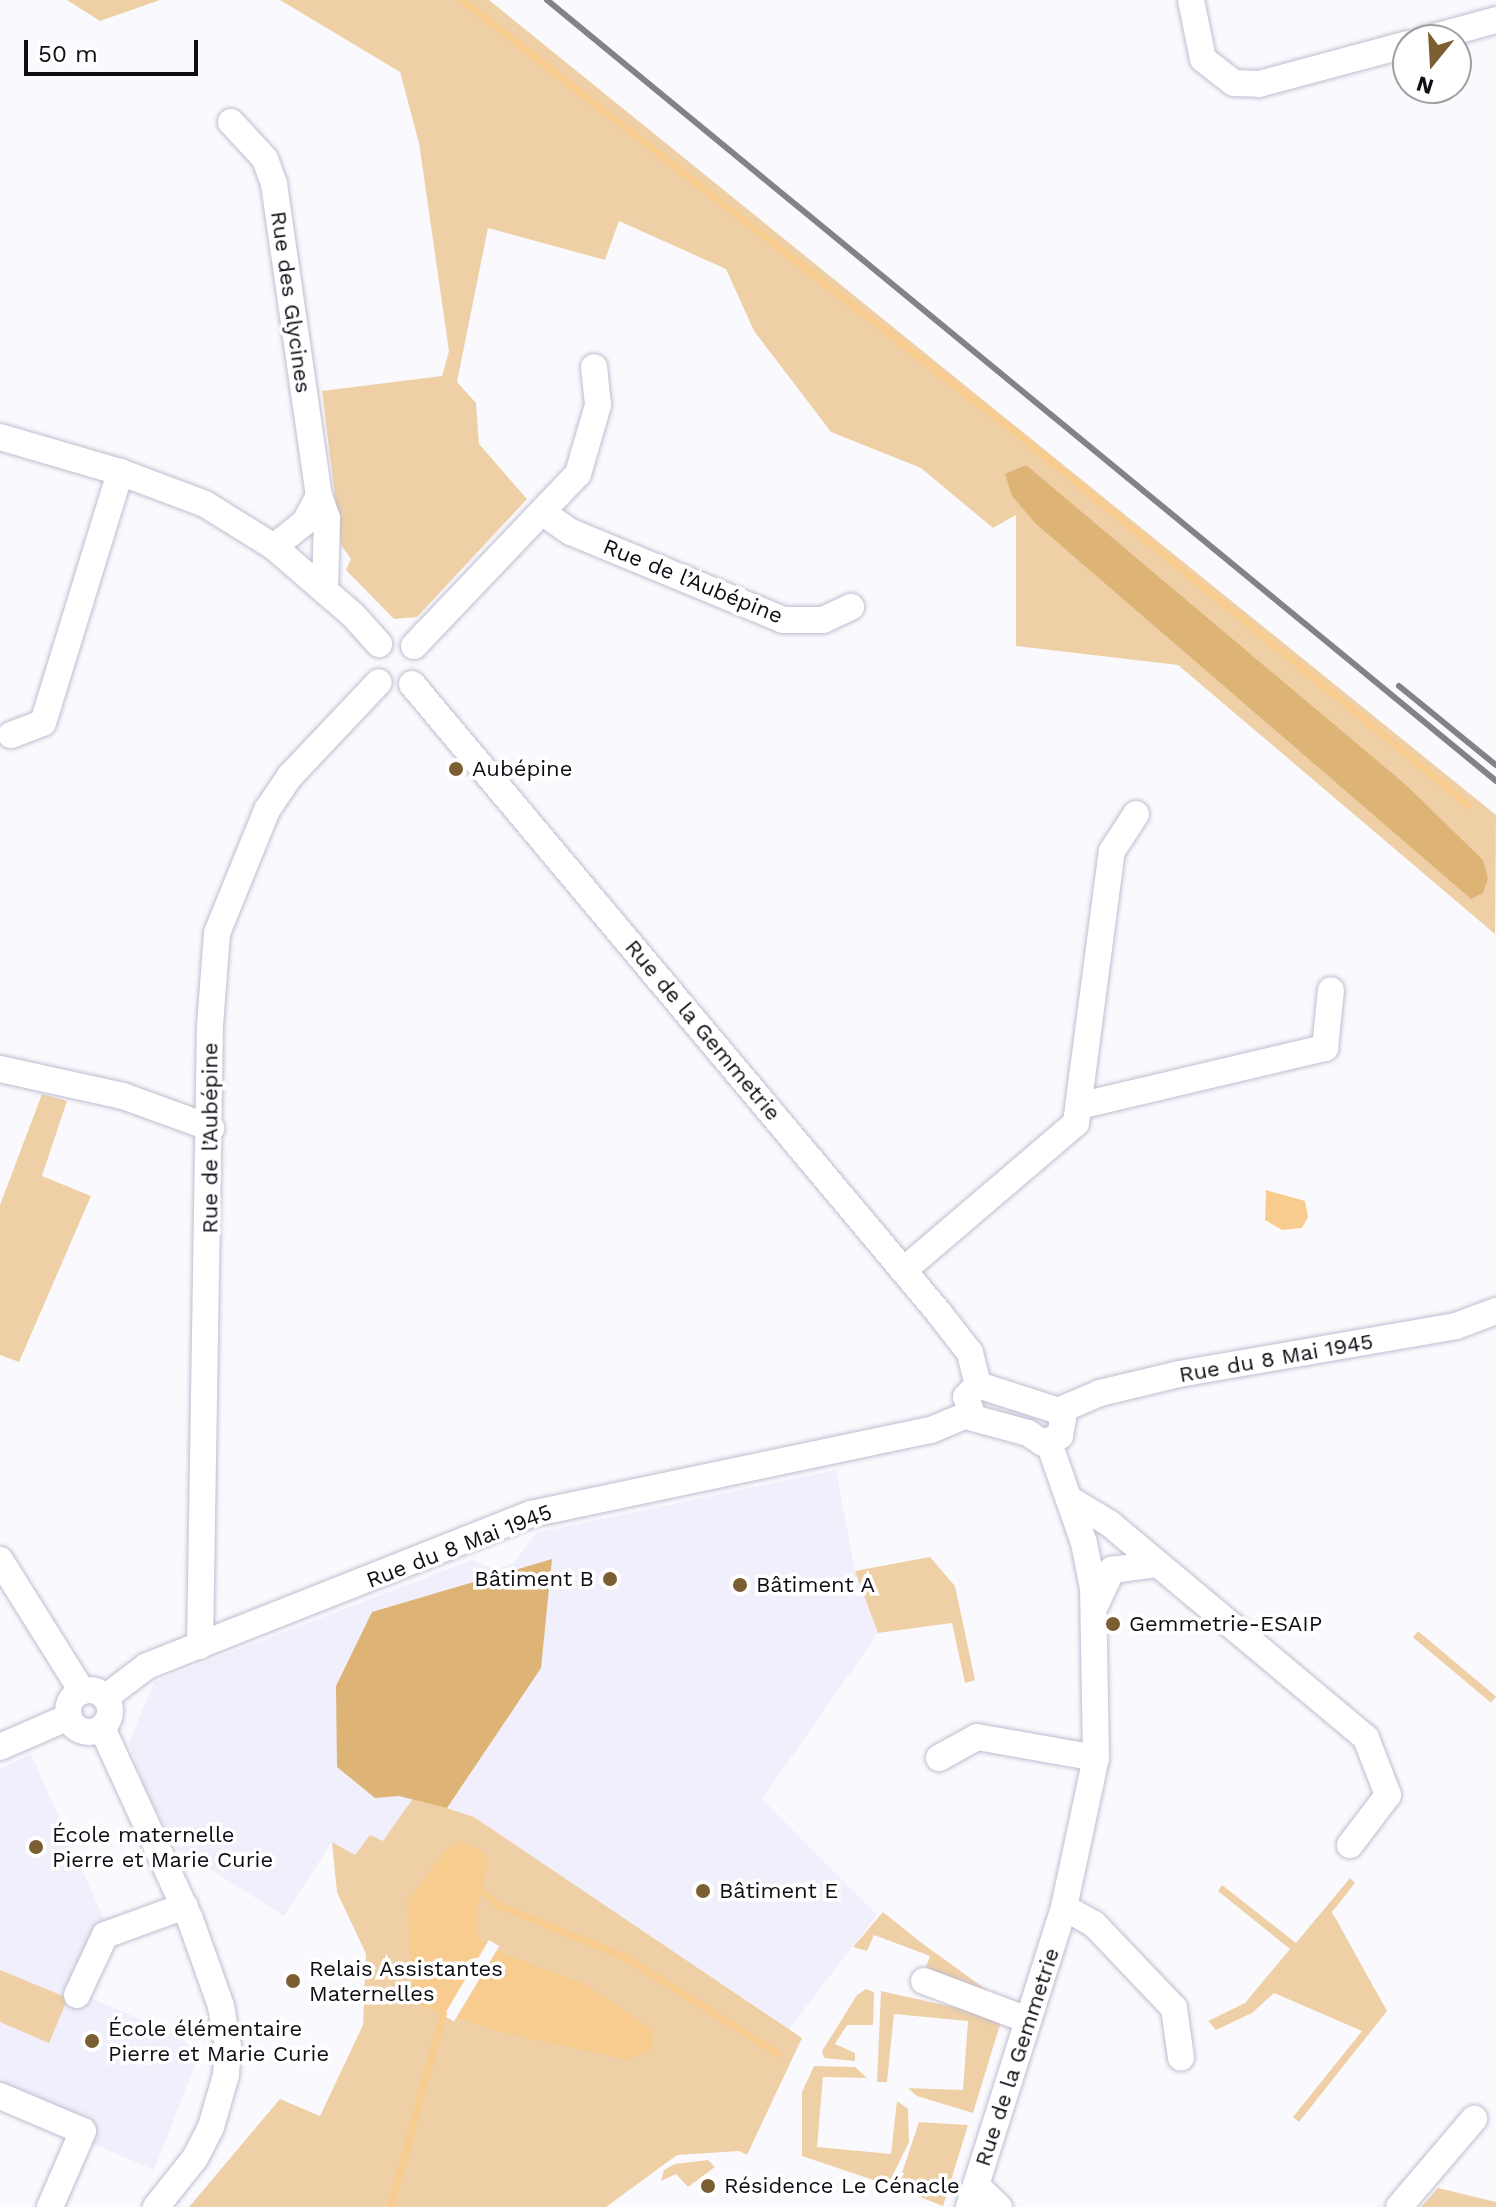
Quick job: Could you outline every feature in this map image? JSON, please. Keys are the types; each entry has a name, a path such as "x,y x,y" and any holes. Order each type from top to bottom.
{"street":[{"path":"1191,0 1203,59 1222,78 1246,85 1392,48"},
{"path":"1472,27 1496,20"},
{"name":"Rue des Glycines","path":"231,122 265,159 274,184 319,496 327,518 325,591"},
{"path":"414,646 578,474 598,405 594,367"},
{"path":"0,437 120,472 205,504 274,547 379,644"},
{"path":"11,735 43,723 120,472"},
{"path":"274,547 305,522 319,496"},
{"name":"Rue de l’Aubépine","path":"542,512 571,532 783,620 823,620 851,607"},
{"path":"400,639 414,646 421,669 412,684 392,689 379,682 371,660 379,644 400,639"},
{"name":"Rue de l’Aubépine","path":"200,1646 211,1128 211,967 231,889 267,810 290,776 379,682"},
{"name":"Rue de la Gemmetrie","path":"412,684 904,1270 970,1353 989,1389"},
{"path":"904,1270 1076,1123 1083,1105 1112,851 1136,814"},
{"path":"1083,1105 1325,1048 1331,990"},
{"path":"0,1069 123,1096 211,1128"},
{"name":"Rue du 8 Mai 1945","path":"1048,1410 1100,1393 1179,1374 1456,1326 1496,1311"},
{"path":"989,1389 1048,1410 1062,1431 1039,1438 980,1417 966,1397 989,1389"},
{"name":"Rue du 8 Mai 1945","path":"94,1694 147,1666 531,1514 980,1417"},
{"name":"Rue de la Gemmetrie","path":"973,2196 1064,1907 1096,1758 1095,1606 1071,1500 1039,1438"},
{"path":"1071,1500 1156,1564 1366,1738 1388,1795 1350,1845"},
{"path":"0,1560 94,1694 111,1713 102,1728"},
{"name":"Rue de la Gemmetrie","path":"1095,1606 1102,1581 1112,1570 1156,1564"},
{"path":"94,1694 69,1703 69,1717 83,1731 102,1728"},
{"path":"0,1747 69,1717"},
{"path":"102,1728 185,1906 221,2006 226,2075 195,2158 156,2207"},
{"path":"939,1758 977,1737 1096,1758"},
{"path":"77,1995 105,1935 185,1906"},
{"path":"1064,1907 1094,1924 1174,2008 1181,2058"},
{"path":"924,1981 1028,2020"},
{"path":"0,2096 83,2131 50,2207"},
{"path":"1399,2207 1474,2119"},
{"path":"973,2196 999,2207"}],"shaded area":[{"path":"67,0 160,0 100,21"},
{"path":"280,0 489,0 1496,815 1495,934 1178,665 1016,646 1016,515 993,528 921,468 831,432 754,331 726,269 619,221 605,260 488,228 457,382 476,403 479,444 527,499 417,617 394,619 346,570 351,559 341,545 322,391 442,376 449,351 419,143 400,72"},
{"path":"1026,465 1406,785 1483,860 1488,879 1483,893 1471,899 1035,523 1012,496 1005,474"},
{"path":"42,1094 67,1101 42,1176 91,1196 19,1362 0,1355 0,1205"},
{"path":"1266,1190 1305,1201 1308,1217 1302,1228 1282,1230 1265,1220"},
{"path":"836,1470 855,1571 878,1633 762,1799 877,1915 789,2029 474,1817 415,1797 383,1842 355,1856 332,1842 284,1916 176,1848 144,1787 129,1742 154,1682 472,1560 494,1569 513,1564 536,1533"},
{"path":"930,1557 955,1586 975,1680 965,1683 952,1623 878,1633 855,1571"},
{"path":"552,1559 541,1668 447,1808 399,1796 375,1798 337,1767 336,1686 372,1612"},
{"path":"1418,1631 1496,1696 1491,1703 1413,1637"},
{"name":"École élémentaire Pierre et Marie Curie","path":"31,1754 115,1944 91,1998 177,2035 192,2047 195,2065 154,2170 0,2104 0,1769"},
{"path":"414,1797 474,1817 802,2038 747,2155 739,2151 677,2155 606,2207 189,2207 280,2099 320,2116 363,2025 366,1954 337,1892 332,1842 355,1855 370,1835 383,1841"},
{"path":"462,1841 483,1852 488,1862 478,1904 478,1938 504,1954 585,1984 653,2030 652,2049 628,2060 500,2032 413,2003 407,1901 447,1849"},
{"path":"1350,1878 1355,1883 1332,1912 1387,2011 1299,2122 1293,2117 1362,2031 1274,1993 1252,2013 1216,2030 1208,2021 1245,2003 1290,1949 1218,1891 1222,1885 1296,1943"},
{"path":"883,1912 995,1996 924,1972 930,1956 874,1935 867,1951 853,1947"},
{"path":"0,1970 68,1998 49,2043 0,2022"},
{"path":"866,1989 874,1992 873,2025 847,2025 835,2044 855,2053 855,2061 824,2058 822,2051 857,1995"},
{"path":"881,1991 1002,2018 973,2113 917,2096 908,2088 963,2090 968,2021 894,2014 887,2082 877,2082"},
{"path":"814,2066 855,2067 867,2078 823,2077 817,2147 891,2154 897,2101 908,2109 909,2142 888,2185 802,2156 802,2092"},
{"path":"919,2122 968,2125 943,2206 897,2188"},
{"path":"708,2160 715,2167 688,2187 676,2174 661,2181 664,2170 675,2164"},
{"path":"1438,2188 1496,2202 1496,2207 1421,2207"}],"pier":[{"path":"489,1940 499,1946 454,2022 444,2015"}],"waterway":[{"path":"462,0 1016,433 1468,805"},
{"path":"481,1890 496,1904 625,1957 777,2053"},
{"path":"390,2207 443,2013"}],"railway":[{"path":"547,0 1496,781"},
{"path":"1399,686 1496,765"}],"place":[{"name":"Aubépine","path":"456,769"},
{"name":"Bâtiment B","path":"610,1579"},
{"name":"Bâtiment A","path":"740,1585"},
{"name":"Gemmetrie-ESAIP","path":"1113,1624"},
{"name":"École maternelle Pierre et Marie Curie","path":"36,1847"},
{"name":"Bâtiment E","path":"703,1891"},
{"name":"Relais Assistantes Maternelles","path":"293,1981"},
{"name":"École élémentaire Pierre et Marie Curie","path":"92,2041"},
{"name":"Résidence Le Cénacle","path":"708,2186"}]}
